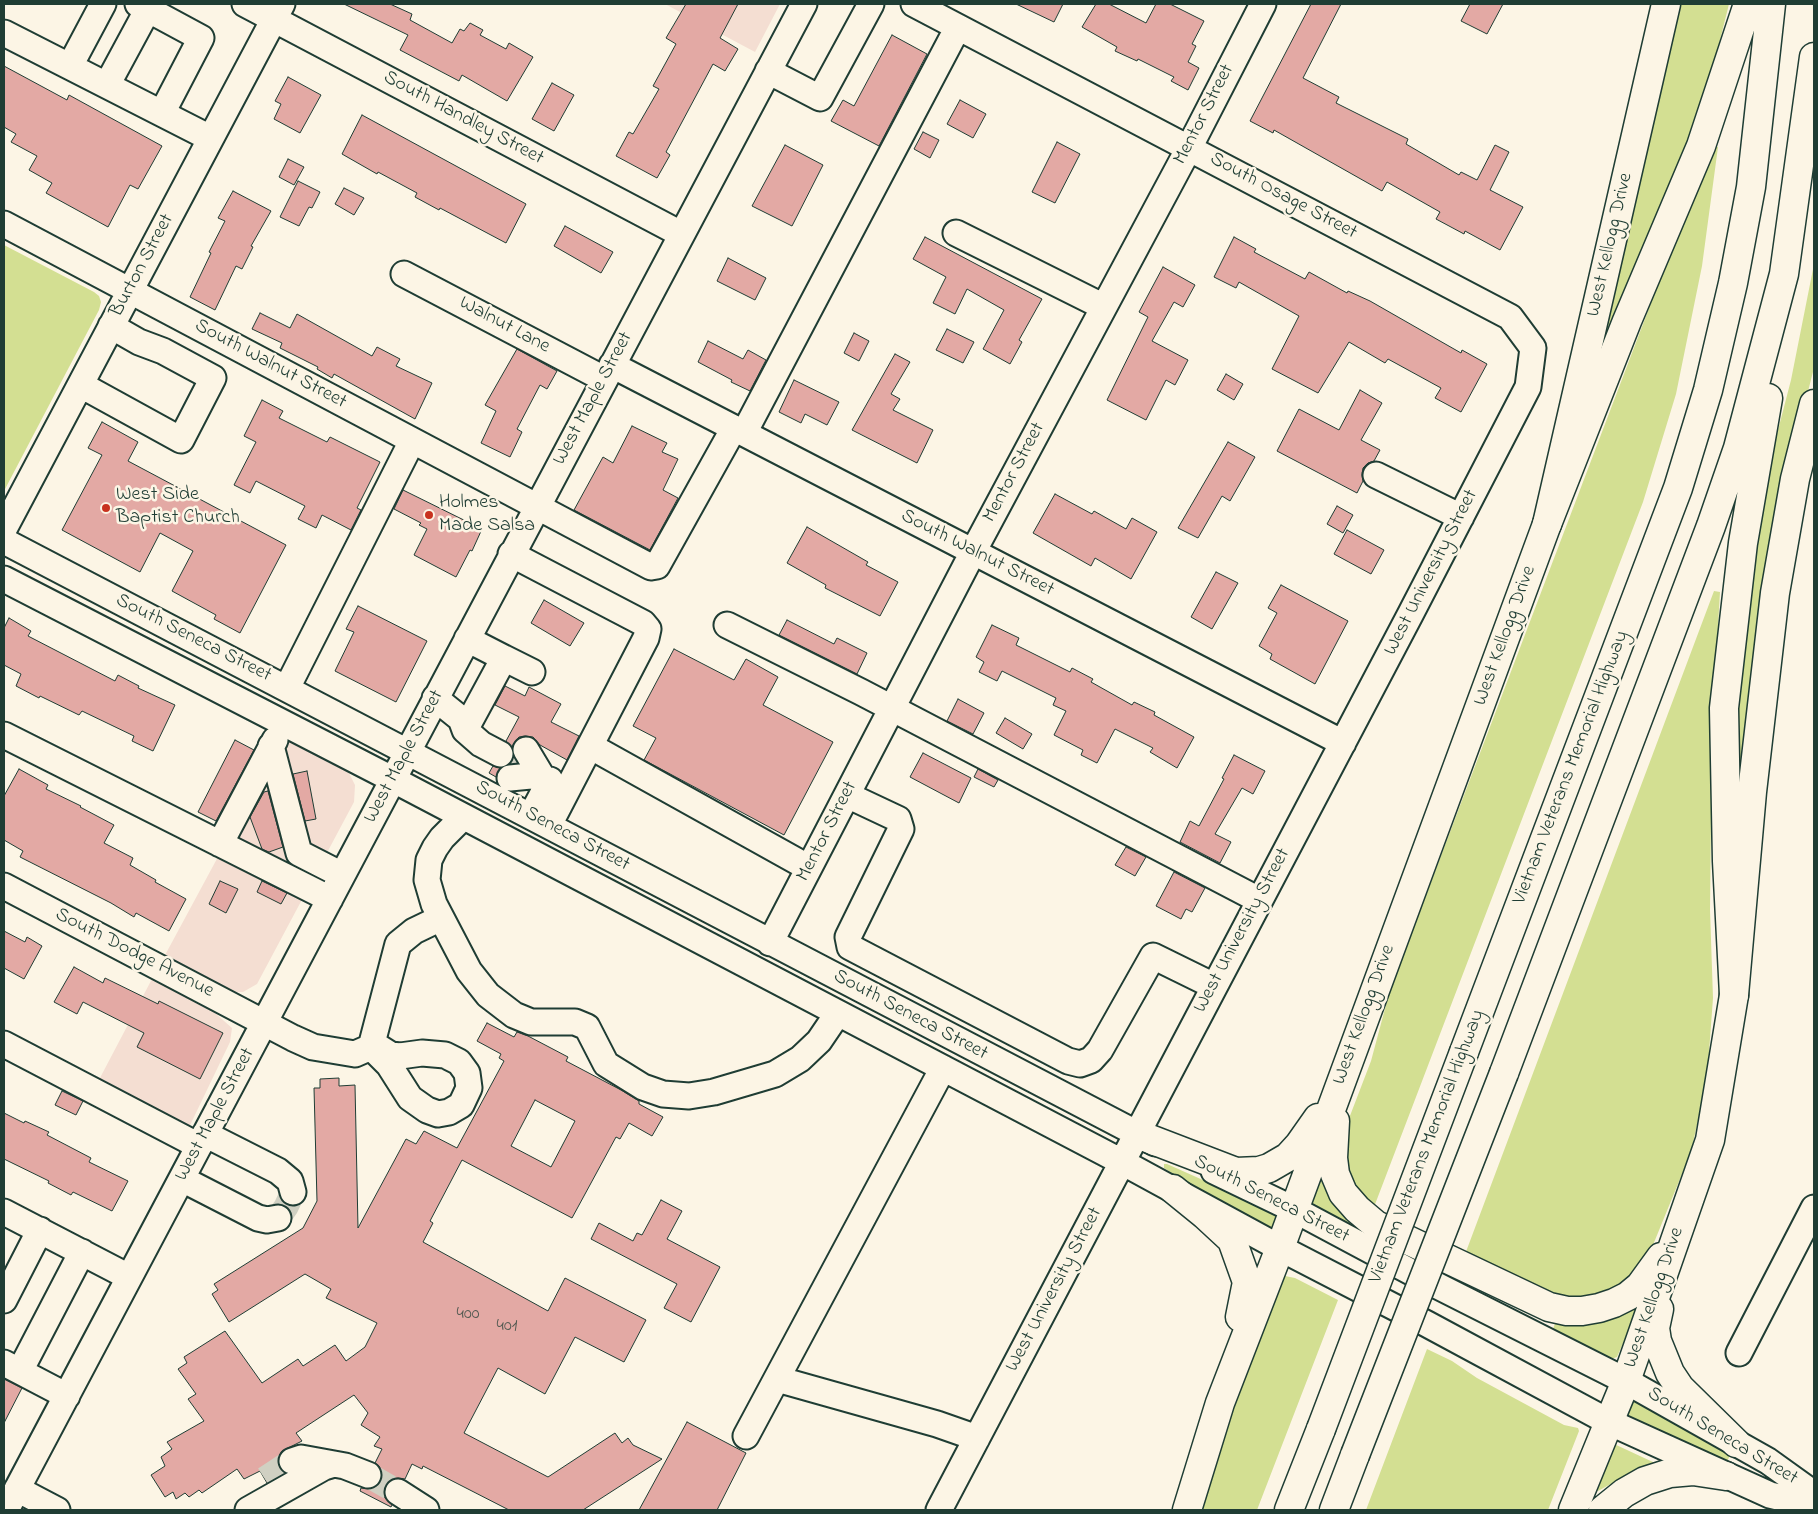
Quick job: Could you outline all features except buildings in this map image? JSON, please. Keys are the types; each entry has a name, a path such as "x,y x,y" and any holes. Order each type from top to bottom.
{"main road":[{"name":"West Kellogg Drive","path":"1220,1403 1295,1210 1337,1090 1547,524 1666,4"},
{"path":"1547,524 1627,321 1702,146 1748,4"},
{"name":"Vietnam Veterans Memorial Highway","path":"1290,1510 1678,488 1708,390 1733,283 1751,187 1771,4"},
{"path":"1734,995 1727,861 1724,708 1743,543 1774,363 1784,274 1814,57"},
{"path":"1334,1510 1504,1073 1711,526 1738,448 1784,274"},
{"name":"West Kellogg Drive","path":"1573,1510 1626,1381 1710,1140 1734,995 1752,792 1776,593 1794,479 1814,404"},
{"path":"1137,1134 1236,1172 1259,1171 1288,1157 1299,1145 1337,1090"},
{"path":"1337,1090 1333,1158 1335,1174 1343,1193 1357,1209 1376,1225 1549,1307 1567,1311 1582,1311 1599,1308 1628,1296 1640,1286 1675,1239"},
{"path":"1173,1189 1232,1240 1247,1282 1220,1403 1187,1510"},
{"path":"1675,1239 1658,1311 1657,1341 1670,1373 1680,1388 1736,1443"},
{"path":"1603,1510 1624,1493 1645,1481 1670,1473 1693,1471 1726,1476"}],"street":[{"path":"70,66 103,4"},
{"name":"South Handley Street","path":"245,4 278,11 682,234"},
{"name":"West Maple Street","path":"12,1500 536,506 804,4"},
{"path":"768,71 820,98 871,4"},
{"name":"South Osage Street","path":"914,4 1510,316 1533,348"},
{"name":"Mentor Street","path":"770,942 973,552 1189,148 1263,4"},
{"path":"107,85 143,6 201,38 162,114"},
{"name":"Burton Street","path":"4,529 278,11"},
{"path":"739,430 958,26"},
{"path":"4,33 210,138"},
{"name":"South Walnut Street","path":"4,224 651,567 657,566 739,430"},
{"path":"956,233 1104,307"},
{"name":"Walnut Lane","path":"404,274 608,372"},
{"path":"81,385 181,440 213,378 111,326"},
{"name":"West University Street","path":"939,1510 1528,387 1533,348"},
{"name":"South Walnut Street","path":"608,372 739,430 1342,743"},
{"path":"287,688 412,441"},
{"path":"1376,475 1461,517"},
{"name":"South Seneca Street","path":"4,541 408,750 1137,1134 1295,1210 1426,1280 1626,1381 1768,1461 1814,1494"},
{"path":"512,554 643,623 648,629 646,638 590,746 553,782 540,821"},
{"name":"South Seneca Street","path":"4,578 464,816 1122,1162 1609,1422 1770,1495 1814,1506"},
{"path":"728,625 1259,900"},
{"path":"467,639 532,672"},
{"path":"500,754 504,658"},
{"path":"436,698 500,754 553,782"},
{"path":"220,844 283,723"},
{"path":"4,735 330,899"},
{"path":"272,746 299,852 342,875"},
{"path":"590,746 809,868"},
{"path":"847,795 898,819 902,830 848,937 850,947 1068,1061 1080,1064 1091,1060 1100,1050 1153,956 1214,986"},
{"path":"464,816 442,838 435,848 429,860 427,880 434,904 469,971 488,995 514,1015 531,1022 575,1022 587,1027 606,1064 643,1087 663,1094 689,1096 714,1092 775,1074 800,1059 819,1042 838,1013"},
{"path":"264,866 299,852"},
{"name":"South Dodge Avenue","path":"4,886 313,1047 355,1054 372,1045 398,944 414,931 441,918"},
{"path":"873,996 888,966"},
{"path":"980,1052 994,1022"},
{"path":"4,1044 202,1140 278,1171 290,1181 292,1192"},
{"path":"746,1436 943,1068"},
{"path":"182,1179 258,1218 267,1220 278,1218"},
{"path":"1739,1353 1814,1208"},
{"path":"4,1212 129,1277"},
{"path":"4,1300 40,1230"},
{"path":"67,1396 12,1367 82,1252"},
{"path":"777,1379 937,1424 977,1438"},
{"path":"292,1460 301,1458 345,1466 368,1475"},
{"path":"253,1507 324,1467 334,1464"},
{"path":"253,1507 265,1479"},
{"path":"398,1492 426,1510"},
{"path":"12,1500 57,1510"}],"shaded area":[{"path":"665,4 780,4 755,52"},
{"path":"273,730 335,761 348,771 355,785 354,802 257,984 243,992 234,992 164,957 219,855"},
{"path":"153,977 207,1006 232,1028 230,1042 181,1144 91,1095"}],"green space":[{"path":"1677,4 1729,4 1718,48 1680,162 1604,361 1596,358"},
{"path":"1711,145 1718,147 1702,266 1676,394 1643,502 1374,1207 1359,1196 1345,1172 1348,1121 1371,1061 1390,990"},
{"path":"4,245 94,292 99,296 101,302 99,310 4,491"},
{"path":"1814,264 1814,368 1787,473 1742,793 1737,792 1739,663 1764,484 1791,380"},
{"path":"1714,591 1720,592 1712,727 1710,910 1713,998 1707,1079 1691,1152 1653,1245 1629,1283 1600,1299 1563,1303 1464,1257"},
{"path":"1164,1164 1277,1213 1271,1231 1241,1217 1164,1168"},
{"path":"1319,1177 1322,1177 1354,1220 1351,1225 1310,1204"},
{"path":"1280,1275 1295,1278 1338,1300 1257,1510 1201,1510 1219,1445"},
{"path":"1635,1302 1638,1306 1637,1311 1617,1357 1611,1359 1598,1354 1553,1329 1556,1321"},
{"path":"1427,1349 1452,1361 1477,1378 1564,1425 1578,1428 1579,1431 1548,1510 1366,1510"},
{"path":"1632,1398 1730,1455 1727,1462 1626,1417"},
{"path":"1612,1443 1656,1464 1627,1475 1598,1491 1595,1489"}],"tunnel":[{"path":"500,754 518,764"},
{"path":"278,1218 293,1192"},
{"path":"265,1479 292,1461"},
{"path":"368,1475 398,1492"}],"place":[{"name":"West Side Baptist Church","path":"106,508"},
{"name":"Holmes Made Salsa","path":"429,515"}]}
